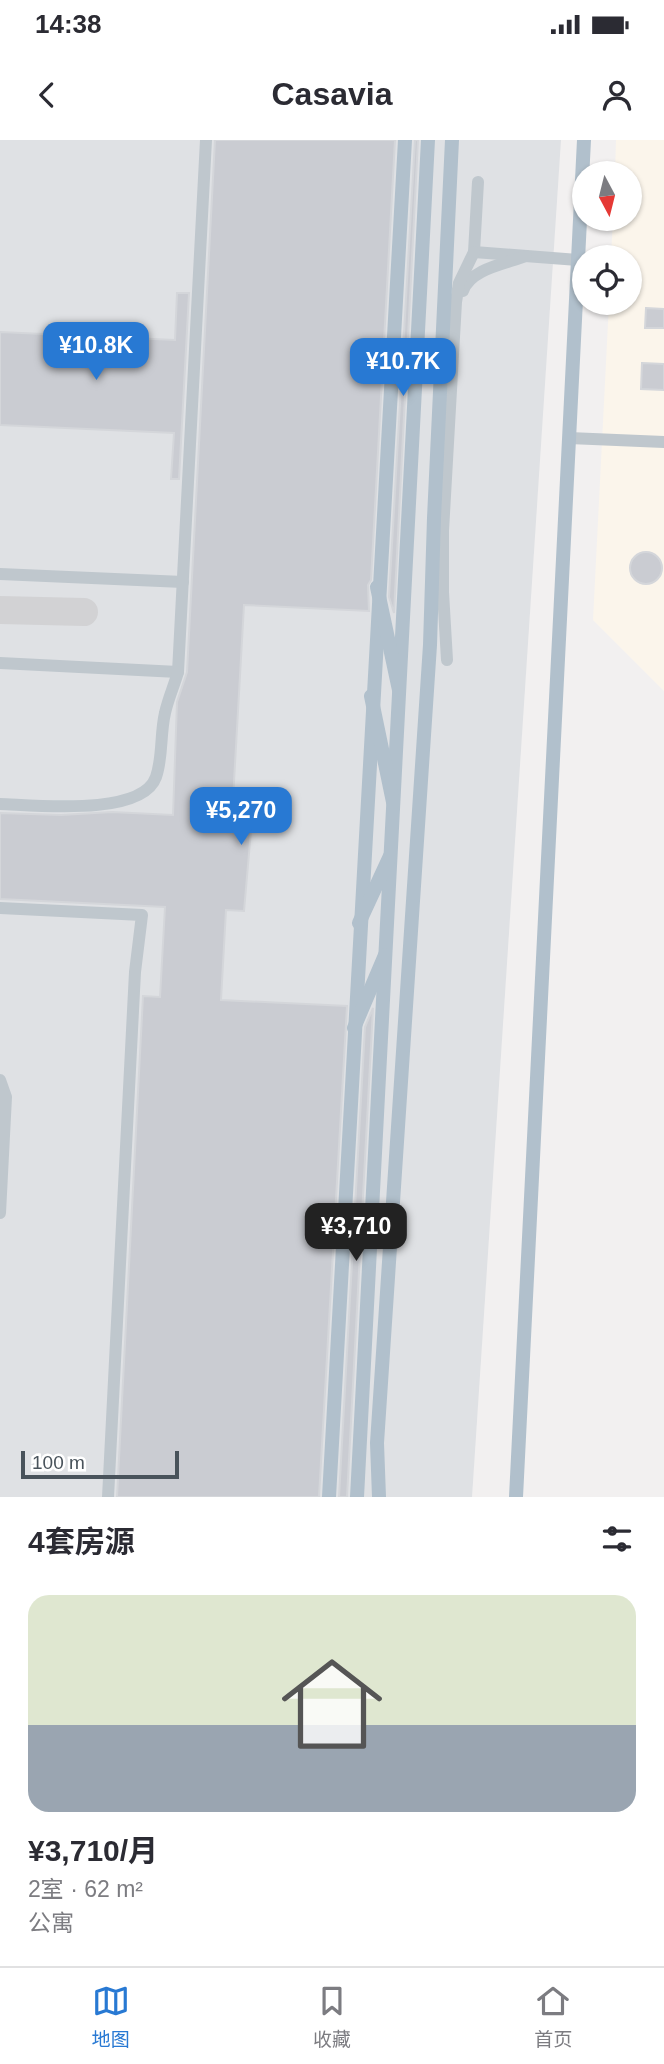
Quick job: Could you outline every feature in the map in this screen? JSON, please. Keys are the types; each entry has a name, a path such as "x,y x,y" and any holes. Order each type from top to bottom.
{"main road":[{"path":"329,1497 402,140"},
{"path":"329,1497 402,140"},
{"path":"356,1497 428,140"},
{"path":"379,1497 377,1443 430,645 452,140"},
{"path":"579,245 584,140"},
{"path":"516,1497 575,315"},
{"path":"377,587 399,690"},
{"path":"371,696 393,802"},
{"path":"359,923 390,856"},
{"path":"354,1028 385,955"}],"street":[{"path":"0,804 76,807 131,799 153,785 157,775 165,714 178,672 206,140"},
{"path":"447,660 443,531 456,302 458,283 474,252 478,182"},
{"path":"474,252 572,260"},
{"path":"444,599 447,592 452,527 463,291 467,281 474,275 526,256"},
{"path":"569,438 664,442"},
{"path":"0,573 183,582"},
{"path":"0,663 178,672"},
{"path":"0,908 142,915 135,972 108,1497"},
{"path":"0,1080 6,1097 0,1213"}],"shaded area":[{"path":"0,140 561,140 472,1497 0,1497"},
{"path":"616,140 664,140 664,691 593,620 608,315 642,315 642,245 612,245 612,231 642,231 642,161 615,161"}],"building":[{"path":"215,140 395,140 371,580 368,585 369,611 244,605 232,817 252,819 244,911 226,910 221,1000 347,1006 319,1497 117,1497 143,996 160,997 165,907 0,899 0,813 61,815 112,812 173,815 177,702 187,672"},
{"path":"415,140 418,140 394,613 389,597"},
{"path":"177,293 189,293 179,479 171,479 174,433 0,425 0,332 175,340"},
{"path":"646,308 664,309 664,328 645,328"},
{"path":"642,363 664,364 664,390 641,389"},
{"path":"646,552 657,557 662,568 657,579 646,584 635,579 630,568 635,557"},
{"path":"373,1008 347,1497 339,1497 365,1027"}],"taxiway":[{"path":"0,610 84,612"}]}
